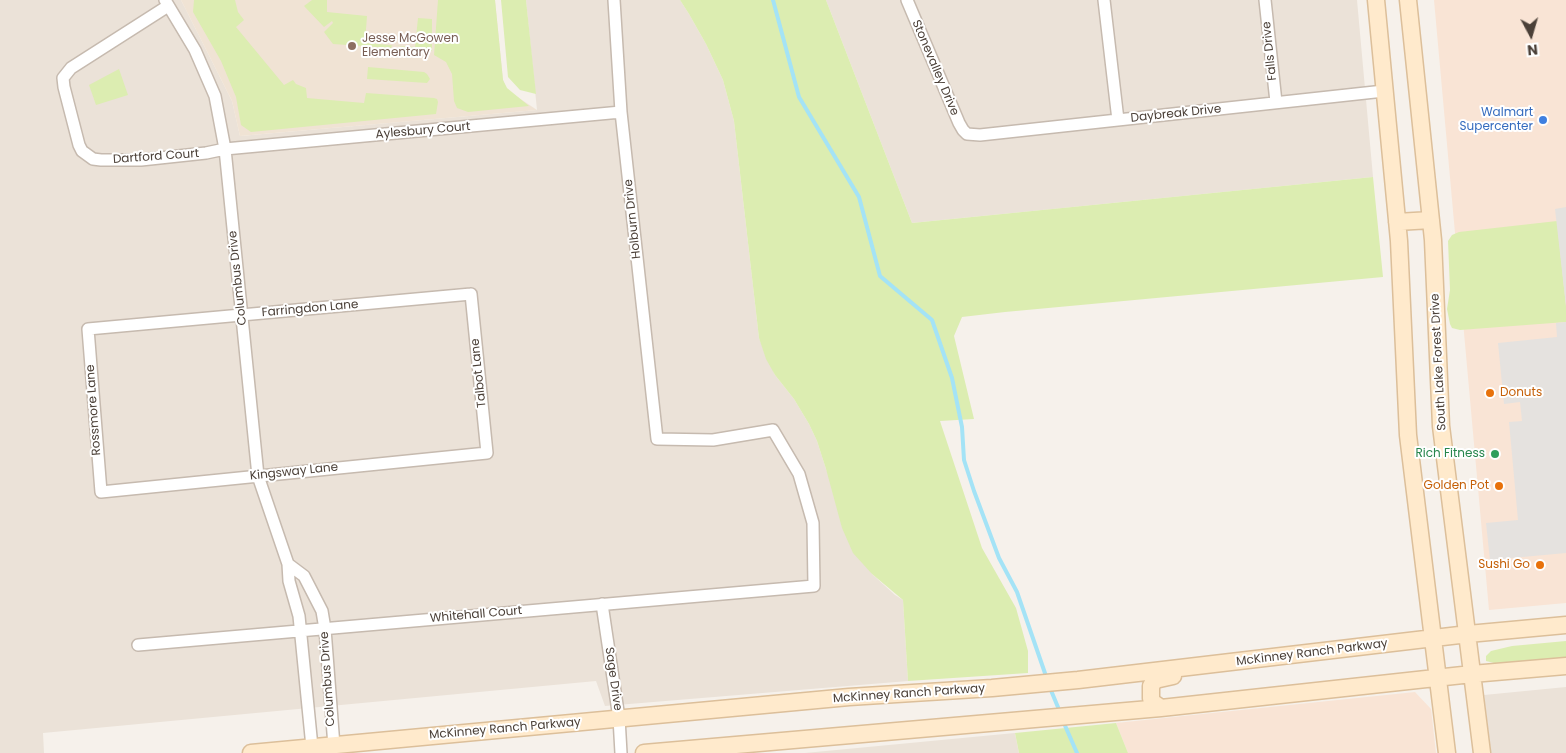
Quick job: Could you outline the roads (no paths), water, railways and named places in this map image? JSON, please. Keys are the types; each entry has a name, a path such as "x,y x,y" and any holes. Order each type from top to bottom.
{"main road":[{"path":"1376,0 1397,222 1403,305 1408,435 1447,753"},
{"name":"South Lake Forest Drive","path":"1408,0 1431,220 1441,426 1482,753"},
{"path":"1397,222 1431,220"},
{"name":"McKinney Ranch Parkway","path":"251,753 618,718 1078,680 1211,666 1468,634 1566,625"},
{"path":"1160,708 1152,702 1151,698 1151,686 1155,680 1192,673 1211,666"},
{"path":"644,753 1160,708 1472,674 1566,666"}],"street":[{"name":"Holburn Drive","path":"614,0 621,112 657,439 714,440 773,430 799,474 813,523 814,586"},
{"name":"Stonevalley Drive","path":"907,0 959,124 968,134"},
{"path":"1104,0 1118,120"},
{"name":"Falls Drive","path":"1265,0 1276,102"},
{"name":"Dartford Court","path":"167,3 71,68 63,78 79,145 87,155 93,159 101,160 141,160 225,149"},
{"name":"Columbus Drive","path":"167,3 196,50 215,96 225,149 258,476 288,564 289,581 302,631 312,747"},
{"name":"Daybreak Drive","path":"968,134 980,135 1384,91"},
{"name":"Aylesbury Court","path":"225,149 621,112"},
{"name":"Farringdon Lane","path":"88,329 471,294"},
{"name":"Talbot Lane","path":"471,294 487,453"},
{"name":"Rossmore Lane","path":"88,329 101,492"},
{"name":"Kingsway Lane","path":"101,492 487,453"},
{"name":"Columbus Drive","path":"288,564 304,576 322,611 334,746"},
{"name":"Whitehall Court","path":"138,645 814,586"},
{"name":"Sage Drive","path":"602,604 621,753"}],"waterway":[{"path":"773,0 799,97 859,197 880,276 932,320 952,378 962,427 964,460 999,558 1017,592 1047,679"},
{"path":"1050,688 1060,712"},
{"path":"1063,721 1077,753"}],"place":[{"name":"Jesse McGowen Elementary","path":"352,46"},
{"name":"Walmart Supercenter","path":"1543,120"},
{"name":"Donuts","path":"1490,393"},
{"name":"Rich Fitness","path":"1495,454"},
{"name":"Golden Pot","path":"1499,486"},
{"name":"Sushi Go","path":"1540,565"}]}
